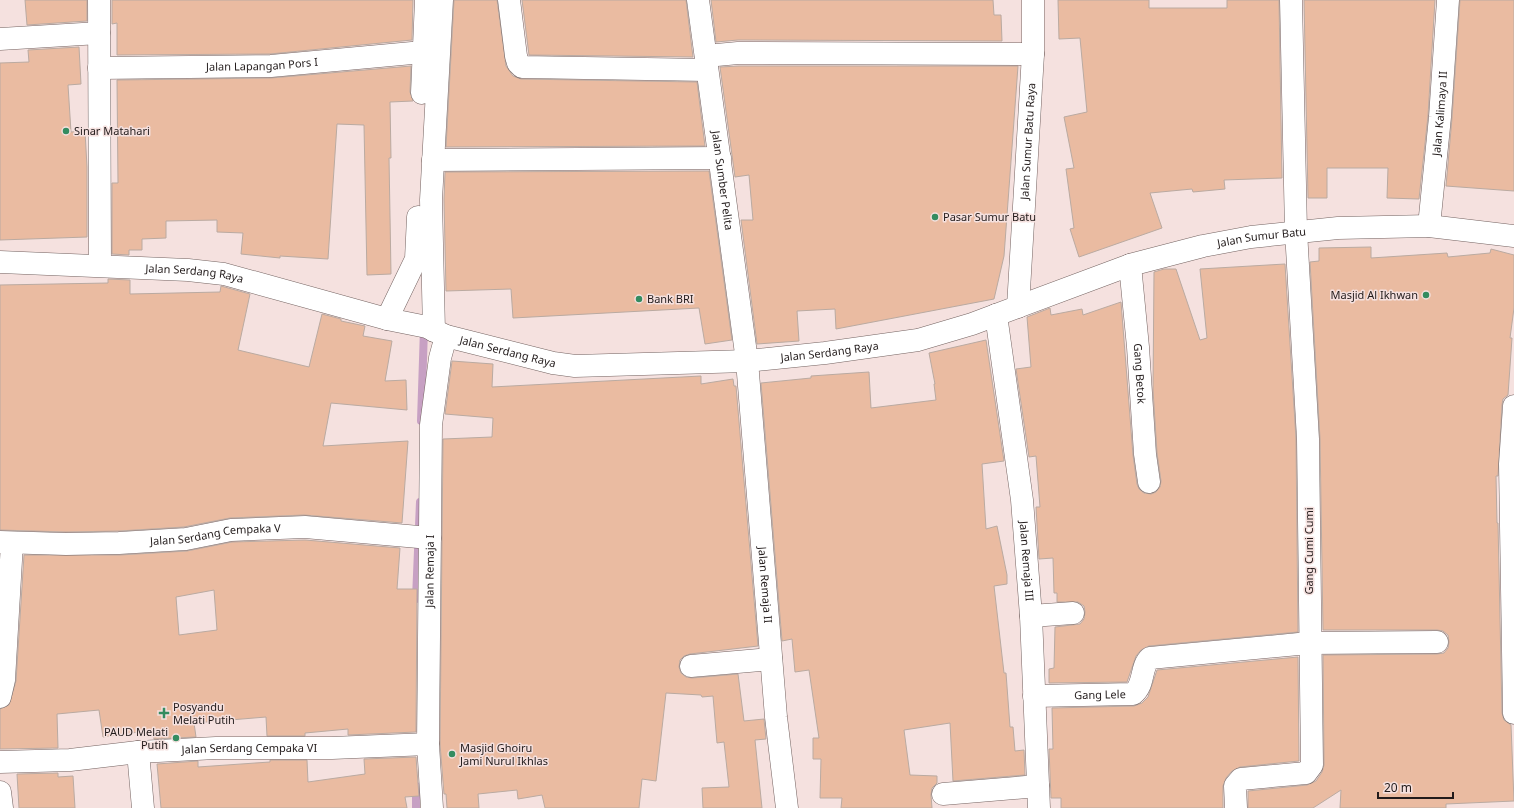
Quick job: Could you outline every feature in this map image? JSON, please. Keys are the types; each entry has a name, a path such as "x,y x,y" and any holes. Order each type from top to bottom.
{"street":[{"path":"99,0 100,265"},
{"path":"420,327 416,259 426,0"},
{"path":"420,327 431,200 442,0"},
{"path":"509,0 516,56 518,63 522,67 707,63 746,53 1033,54"},
{"name":"Jalan Sumber Pelita","path":"698,0 747,361"},
{"name":"Jalan Sumur Batu Raya","path":"1018,307 1033,54 1033,0"},
{"name":"Gang Cumi Cumi","path":"1236,808 1235,786 1241,778 1306,773 1312,765 1309,643 1308,439 1296,231 1291,0"},
{"name":"Jalan Kalimaya II","path":"1429,226 1440,117 1448,0"},
{"path":"0,40 99,33"},
{"name":"Jalan Lapangan Pors I","path":"99,68 271,66 423,52"},
{"path":"433,160 720,158"},
{"name":"Jalan Sumur Batu","path":"1018,307 1130,265 1203,246 1251,237 1296,231 1338,228 1429,226 1514,236"},
{"name":"Jalan Serdang Raya","path":"0,262 100,265 188,270 224,274 553,363 575,366 747,361 825,353 918,340 1018,307"},
{"name":"Gang Betok","path":"1130,265 1138,347 1145,454 1149,482"},
{"name":"Jalan Remaja III","path":"996,315 1022,500 1031,616 1039,808"},
{"name":"Jalan Remaja I","path":"420,327 440,358 418,537 419,744 432,808"},
{"name":"Jalan Remaja II","path":"747,361 771,659 787,808"},
{"path":"1514,406 1510,464 1514,712"},
{"name":"Jalan Serdang Cempaka V","path":"6,543 119,543 186,539 231,530 305,527 418,537"},
{"path":"0,697 4,680 6,543"},
{"path":"1031,616 1073,612"},
{"path":"1309,643 1437,642"},
{"name":"Gang Lele","path":"1034,696 1133,694 1139,687 1146,664 1150,658 1309,643"},
{"path":"691,666 771,659"},
{"name":"Jalan Serdang Cempaka VI","path":"0,762 70,760 138,752 216,748 332,748 419,744"},
{"path":"138,752 143,808"},
{"path":"943,794 1038,786"},
{"path":"0,792 2,808"}],"building":[{"path":"25,0 87,0 87,21 27,25"},
{"path":"112,0 413,0 412,40 270,54 117,55 117,23 112,24"},
{"path":"454,0 497,0 506,66 513,76 521,79 697,82 705,146 446,147"},
{"path":"522,0 686,0 693,57 529,55"},
{"path":"711,0 993,0 994,15 1001,15 1002,41 738,40 716,42"},
{"path":"1058,0 1149,0 1149,8 1227,8 1227,0 1279,0 1282,178 1224,180 1225,189 1193,192 1192,189 1150,193 1162,228 1079,257 1070,229 1074,228 1066,169 1074,168 1064,117 1087,112 1080,38 1059,39"},
{"path":"1304,0 1435,0 1428,116 1419,199 1387,198 1388,168 1327,168 1327,198 1308,198"},
{"path":"1460,0 1514,0 1514,191 1446,186"},
{"path":"79,47 81,84 68,85 71,132 85,131 87,167 87,237 0,240 0,63 29,62 28,50"},
{"path":"411,66 410,92 413,101 390,102 391,158 389,158 391,274 367,275 364,125 337,124 328,259 280,256 280,258 241,254 243,233 217,232 217,220 166,221 166,238 142,239 142,250 129,250 129,255 112,254 112,183 118,183 117,80 271,78"},
{"name":"Pasar Sumur Batu","path":"1018,66 1004,256 994,299 836,329 835,309 797,311 799,341 757,344 741,220 753,220 749,175 735,177 720,67"},
{"path":"709,171 732,340 705,344 699,308 513,318 511,289 446,291 444,200 445,172"},
{"path":"1371,247 1371,258 1447,253 1448,257 1490,253 1491,249 1514,255 1514,308 1510,338 1512,338 1508,395 1503,399 1502,405 1498,476 1496,476 1502,713 1504,720 1511,725 1514,801 1446,804 1446,808 1340,808 1341,790 1313,808 1248,808 1248,791 1307,785 1316,781 1322,772 1324,765 1323,655 1437,654 1444,653 1448,648 1448,635 1443,631 1437,630 1323,630 1320,439 1310,262 1319,261 1319,248"},
{"path":"1285,264 1296,439 1298,632 1149,646 1141,650 1136,656 1127,682 1049,683 1049,669 1054,668 1055,627 1080,624 1084,619 1085,612 1084,606 1078,602 1057,602 1057,593 1054,593 1053,558 1039,559 1036,507 1040,507 1036,456 1029,457 1016,369 1031,367 1027,317 1050,308 1051,315 1082,309 1083,315 1121,302 1133,455 1137,484 1139,489 1144,493 1151,494 1156,492 1160,487 1161,481 1157,453 1153,390 1154,272 1164,269 1176,269 1200,340 1207,338 1200,269"},
{"path":"108,279 130,280 130,294 220,292 221,286 250,294 238,350 309,367 322,314 341,319 341,321 365,326 363,336 392,341 385,381 406,380 407,410 331,403 323,446 408,441 402,523 304,515 230,518 184,527 119,531 66,532 0,530 0,285 108,283"},
{"path":"986,340 1004,461 982,464 986,529 997,526 1007,575 1007,584 994,586 1004,673 1006,673 1010,727 1013,727 1015,751 1024,750 1025,775 953,781 950,723 904,730 910,775 937,776 937,783 932,788 932,808 841,808 842,798 820,798 821,759 813,759 813,738 819,738 809,670 795,672 792,639 782,641 761,383 811,378 811,376 869,372 871,408 936,400 935,384 929,353"},
{"path":"452,361 493,364 492,387 701,376 701,384 733,379 734,386 736,386 758,646 690,654 684,656 680,660 679,667 681,673 686,677 692,678 738,674 744,721 764,719 766,739 755,740 762,808 703,808 702,788 729,787 724,742 717,743 713,696 702,697 701,695 666,693 656,781 642,779 639,808 545,808 542,795 518,799 517,790 478,794 479,808 447,808 446,794 444,794 440,744 443,439 492,437 493,418 445,414"},
{"path":"305,540 400,548 397,589 417,589 416,732 348,735 348,729 305,733 305,736 267,736 266,717 194,723 196,737 154,739 153,730 103,737 99,710 57,714 58,748 0,749 0,709 9,705 16,681 24,555 120,555 187,551 232,542","holes":["214,590 217,630 179,635 176,597"]},
{"path":"1298,657 1299,761 1240,767 1232,771 1226,778 1223,786 1223,808 1061,808 1061,798 1051,798 1049,749 1053,749 1052,708 1134,706 1142,703 1148,697 1157,670"},
{"path":"416,757 419,796 405,797 407,808 161,808 157,764 198,761 198,767 270,762 270,760 307,760 308,782 365,774 364,759"},
{"path":"58,773 58,777 73,776 75,808 19,808 17,774"}],"waterway":[{"path":"421,421 424,329"},
{"path":"416,599 420,502"},
{"path":"416,786 416,808"}],"place":[{"name":"Sinar Matahari","path":"66,131"},
{"name":"Pasar Sumur Batu","path":"935,217"},
{"name":"Masjid Al Ikhwan","path":"1426,295"},
{"name":"Bank BRI","path":"639,299"},
{"name":"Posyandu Melati Putih","path":"164,713"},
{"name":"PAUD Melati Putih","path":"176,738"},
{"name":"Masjid Ghoiru Jami Nurul Ikhlas","path":"452,754"}]}
